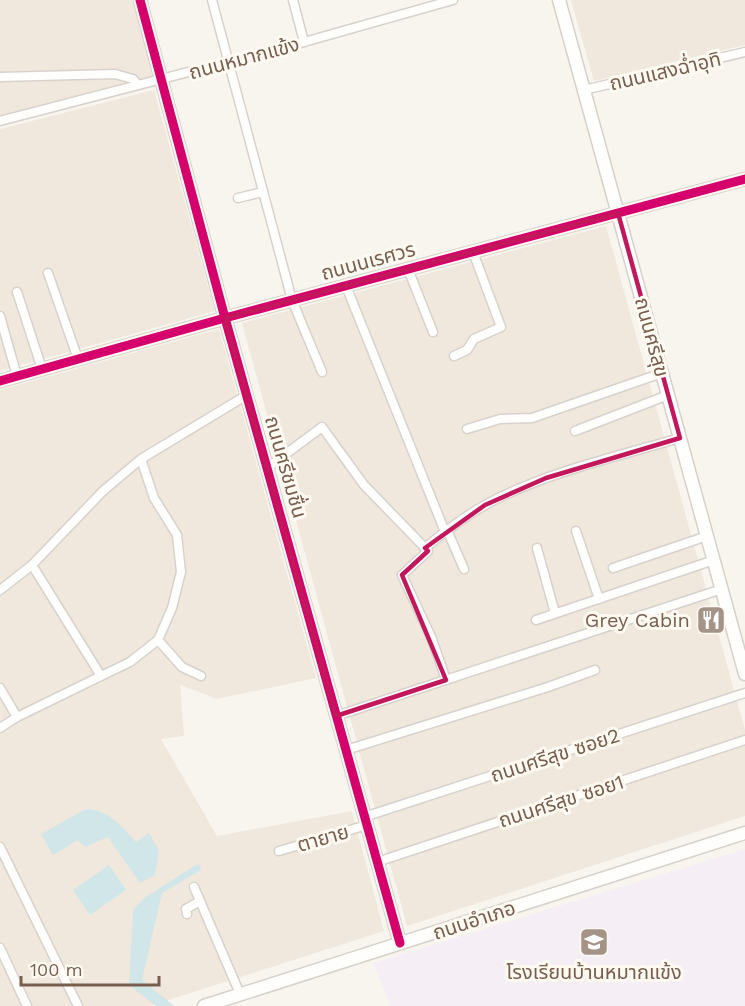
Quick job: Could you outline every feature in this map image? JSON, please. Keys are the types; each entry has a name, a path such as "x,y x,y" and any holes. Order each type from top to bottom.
{"street":[{"name":"ถนนศรีชมชื่น","path":"140,0 225,318 400,944"},
{"path":"212,0 292,300 322,372"},
{"path":"293,0 304,42"},
{"name":"ถนนหมากแข้ง","path":"0,121 304,42 453,0"},
{"name":"ถนนศรีสุข","path":"559,0 745,674"},
{"name":"ถนนแสงฉ่ำอุทิ","path":"584,90 745,52"},
{"path":"0,77 115,74 133,79 138,85"},
{"name":"ถนนนเรศวร","path":"0,381 745,178"},
{"path":"238,198 262,192"},
{"path":"454,356 467,350 474,339 501,327 473,252"},
{"path":"408,269 433,332"},
{"path":"48,273 78,359"},
{"path":"346,286 446,531 464,569"},
{"path":"17,292 42,369"},
{"path":"0,316 17,376"},
{"path":"467,429 500,419 532,418 662,373"},
{"path":"0,590 32,565 103,491 141,459 247,395"},
{"path":"575,431 668,395"},
{"path":"267,468 322,427 364,486 428,551 402,575 432,639 446,680"},
{"path":"425,548 485,505 546,478 680,438"},
{"path":"0,728 17,717 130,662 158,640 172,609 180,563 177,535 154,498 141,459"},
{"path":"576,531 599,599"},
{"path":"613,568 707,536"},
{"path":"537,548 555,614"},
{"path":"536,620 714,560"},
{"path":"32,565 101,676"},
{"path":"336,716 722,589"},
{"path":"158,640 182,667 201,676"},
{"path":"346,750 548,687 595,670"},
{"path":"0,688 17,717"},
{"name":"ถนนศรีสุข ซอย2","path":"366,821 745,693"},
{"name":"ถนนศรีสุข ซอย1","path":"377,862 745,740"},
{"name":"ตายาย","path":"279,851 366,821"},
{"name":"ถนนอำเภอ","path":"204,1006 745,833"},
{"path":"0,848 3,859 78,1006"},
{"path":"194,887 240,994"},
{"path":"188,915 186,909 200,901"},
{"path":"0,948 27,1006"}],"highlighted area":[{"path":"618,213 680,438 546,478 485,505 425,548 428,551 402,575 446,680 336,716 225,318"}],"shaded area":[{"path":"0,0 134,0 155,76 0,116"},
{"path":"571,0 745,0 745,45 594,81"},
{"path":"154,90 215,311 0,371 0,129"},
{"path":"606,226 745,730 745,816 407,926 242,323"},
{"path":"219,329 316,678 217,699 180,685 184,736 161,739 217,836 352,811 384,931 150,1006 0,1006 0,390"},
{"path":"86,809 108,815 136,842 149,833 159,850 155,875 140,883 108,837 85,847 78,840 53,855 41,834"},
{"name":"โรงเรียนบ้านหมากแข้ง","path":"745,849 745,1006 390,1006 374,963"},
{"path":"199,863 201,870 162,893 142,980 174,1006 156,1006 129,985 133,910 144,898"},
{"path":"109,865 126,890 90,915 73,890"}],"cycle path":[{"path":"140,0 225,318 400,943"},
{"path":"0,381 225,318 745,179"}],"place":[{"name":"Grey Cabin","path":"711,620"},
{"name":"โรงเรียนบ้านหมากแข้ง","path":"594,942"}]}
